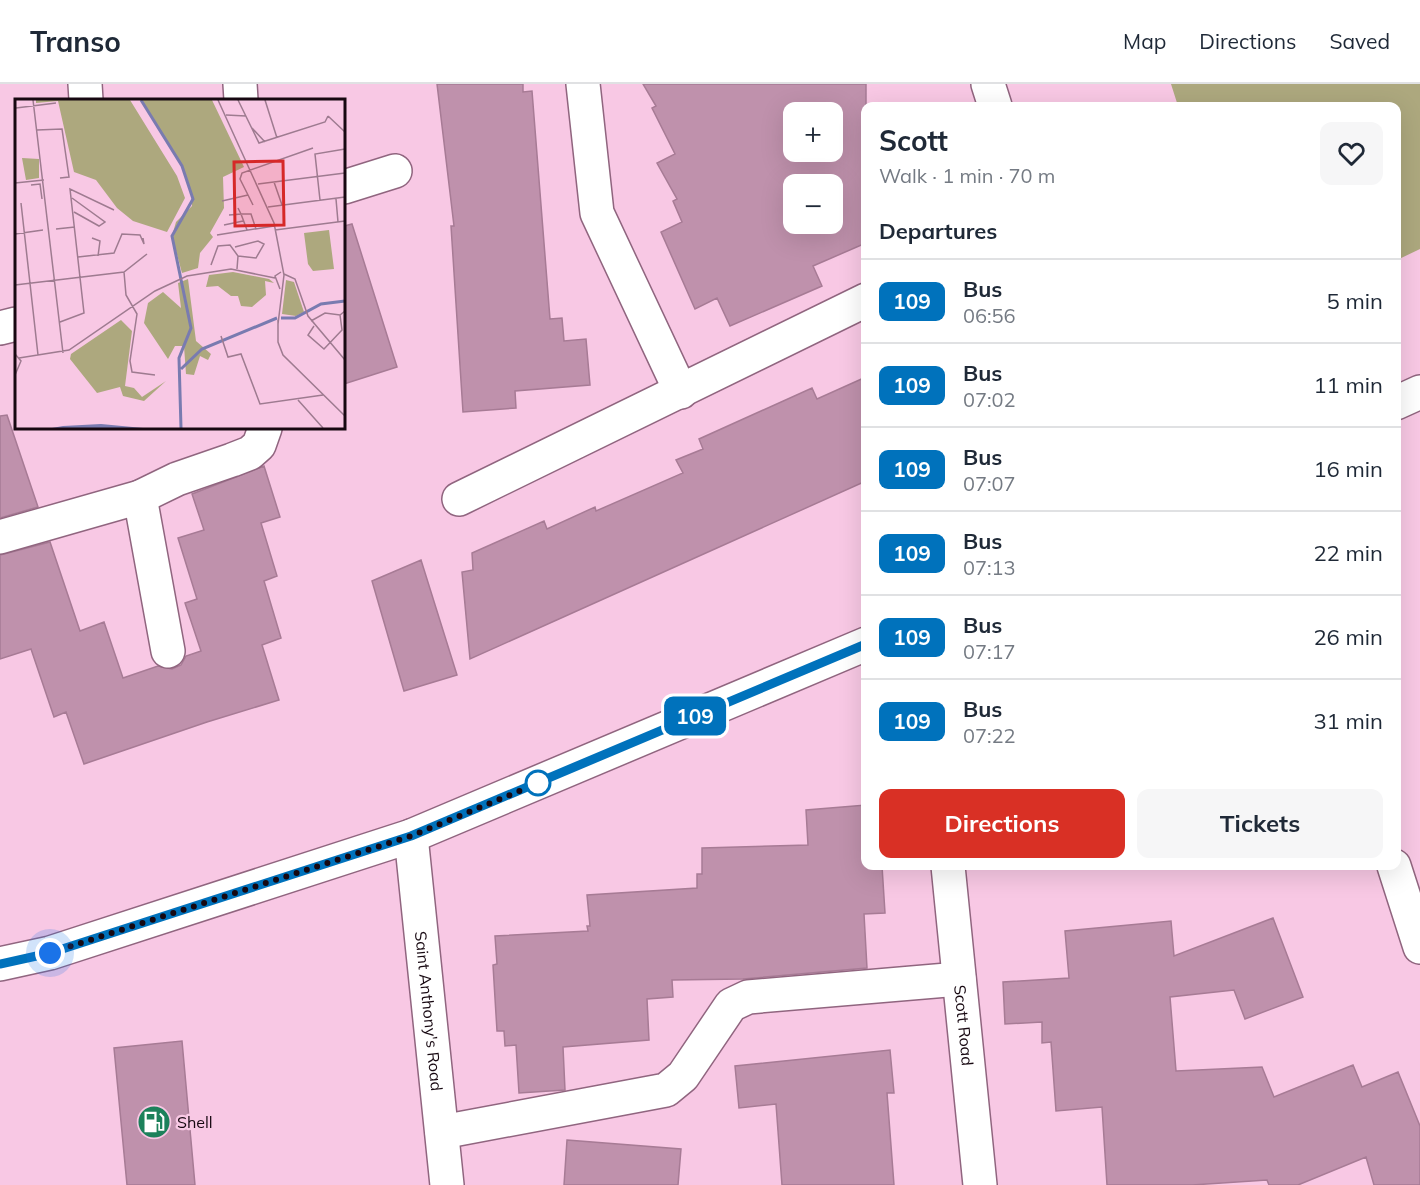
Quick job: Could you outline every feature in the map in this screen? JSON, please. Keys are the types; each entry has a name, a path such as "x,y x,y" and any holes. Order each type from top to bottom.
{"street":[{"path":"85,84 86,99"},
{"path":"240,84 242,99"},
{"path":"583,84 597,213 681,392"},
{"path":"988,84 994,102"},
{"path":"345,187 395,171"},
{"path":"459,499 861,302"},
{"path":"0,328 15,324"},
{"path":"1401,401 1420,392"},
{"path":"0,537 140,497 177,479 250,453 262,440 265,429"},
{"path":"140,497 168,651"},
{"path":"0,964 50,953 411,836 861,646"},
{"name":"Saint Anthony's Road","path":"411,836 447,1185"},
{"name":"Scott Road","path":"948,870 980,1185"},
{"path":"1395,870 1420,947"},
{"path":"442,1131 666,1090 683,1076 731,1005 748,997 959,979"}],"shaded area":[{"path":"1171,84 1420,84 1420,249 1401,258 1401,102 1177,102"}],"building":[{"path":"437,84 523,84 523,92 532,91 550,319 562,318 564,341 586,339 590,385 515,391 516,408 463,412 451,226 454,226"},
{"path":"643,84 866,84 866,102 861,102 861,245 813,266 822,286 730,326 717,298 695,309 661,232 682,222 673,201 677,199 657,163 675,154 652,108 656,106"},
{"path":"352,224 397,367 345,384 345,226"},
{"path":"861,379 861,483 470,659 462,572 473,570 472,553 544,521 547,529 595,507 596,511 683,473 676,460 703,449 699,439 812,388 817,399"},
{"path":"7,415 38,507 0,518 0,416"},
{"path":"264,466 280,517 261,523 277,576 264,581 281,638 262,645 279,700 84,764 66,712 54,717 31,649 0,659 0,555 50,542 80,631 104,622 123,678 158,666 172,669 181,665 186,656 201,651 185,603 197,599 178,538 204,530 192,494"},
{"path":"421,560 457,675 404,691 372,581"},
{"path":"861,805 861,870 882,870 885,913 864,914 867,968 743,979 672,980 673,997 647,999 649,1040 563,1047 565,1090 519,1093 516,1045 505,1046 504,1031 497,1031 493,965 497,964 495,936 588,931 587,926 590,926 587,895 697,888 697,874 702,874 702,848 808,845 806,810"},
{"path":"1273,918 1303,997 1245,1019 1234,990 1170,997 1176,1071 1262,1067 1274,1097 1353,1065 1362,1087 1398,1072 1420,1126 1420,1185 1374,1185 1366,1157 1298,1185 1269,1185 1267,1180 1192,1185 1107,1185 1102,1107 1056,1111 1051,1042 1042,1043 1042,1022 1005,1024 1003,982 1069,978 1065,931 1171,921 1174,956"},
{"path":"182,1041 195,1185 127,1185 114,1048"},
{"path":"890,1050 894,1093 887,1093 894,1185 782,1185 776,1104 739,1108 735,1066"},
{"path":"567,1140 681,1149 678,1185 564,1185"}],"bus line":[{"name":"109","path":"0,964 50,953 411,836 861,646"}],"place":[{"name":"Shell","path":"154,1122"}],"route":[{"path":"50,953 411,836 546,780 538,783"}]}
